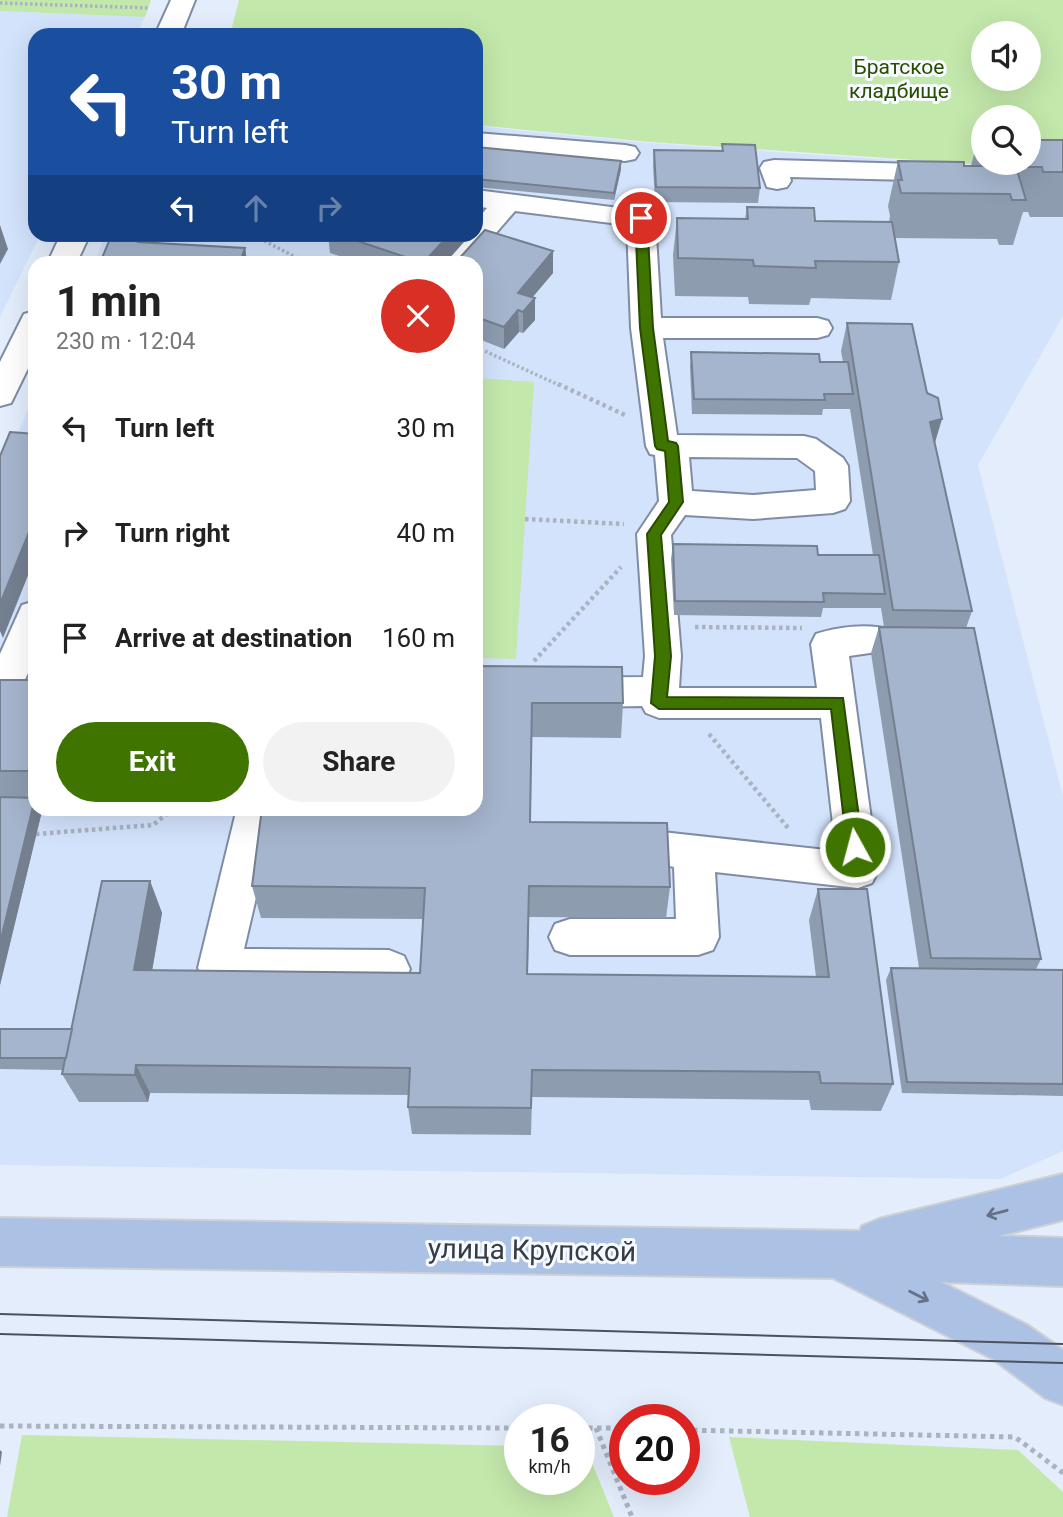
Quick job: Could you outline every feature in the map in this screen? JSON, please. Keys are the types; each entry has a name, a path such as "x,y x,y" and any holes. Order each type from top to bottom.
{"main road":[{"path":"837,1254 1063,1197"},
{"name":"улица Крупской","path":"0,1242 837,1254 1063,1262"},
{"path":"837,1254 1010,1342 1063,1380"}],"street":[{"path":"171,28 183,0"},
{"path":"483,142 625,153"},
{"path":"777,181 774,168 971,174"},
{"path":"483,199 641,218 646,328 666,439 668,514 654,534 663,656 671,697"},
{"path":"483,230 508,202"},
{"path":"460,256 473,242"},
{"path":"646,328 817,328"},
{"path":"0,395 28,336"},
{"path":"666,439 804,447 831,466 833,501 668,514"},
{"path":"14,679 28,636"},
{"path":"653,848 858,871 829,644 878,640"},
{"path":"489,694 838,703"},
{"path":"255,816 219,968 389,969"},
{"path":"570,937 698,937 694,853"}],"path":[{"path":"0,3 156,8"},
{"path":"266,242 293,256"},
{"path":"483,350 666,439"},
{"path":"525,519 668,514"},
{"path":"489,694 668,514"},
{"path":"661,627 806,628"},
{"path":"671,697 821,867"},
{"path":"36,834 153,825 164,816"},
{"path":"0,1426 504,1428"},
{"path":"609,1428 596,1428 632,1517"},
{"path":"700,1430 1015,1437 1063,1473"}],"shaded area":[{"path":"0,11 145,17 140,28 28,28 28,242 37,242 0,317"},
{"path":"483,127 648,143 971,166 971,175 1041,175 1041,170 1063,172 1063,316 978,465 1063,796 1063,1151 1000,1179 0,1165 0,473 28,410 28,816 483,816 483,256 97,256 103,242 483,242"}],"green space":[{"path":"0,0 151,0 145,17 0,11"},
{"name":"Братское кладбище","path":"239,0 1063,0 1063,170 1041,169 1041,105 971,105 971,164 650,142 483,126 483,28 232,28"},
{"path":"483,378 534,382 516,659 483,658"},
{"path":"22,1435 504,1446 504,1495 595,1495 595,1470 614,1517 7,1517"},
{"path":"729,1437 1018,1450 1063,1492 1063,1517 750,1517"}],"building":[{"path":"1041,140 1063,140 1063,172 1043,172"},
{"path":"722,144 755,145 760,188 656,187 654,150 723,151"},
{"path":"483,148 621,161 614,193 483,180"},
{"path":"898,161 964,162 964,166 971,166 971,175 1018,175 1026,200 1012,200 1010,194 901,193 898,180 902,180"},
{"path":"747,207 814,208 815,221 892,222 899,262 815,261 816,268 754,266 753,260 678,258 677,218 748,219"},
{"path":"485,230 553,251 518,293 535,298 523,312 518,310 504,327 483,320 483,256 461,256 474,242 483,242"},
{"path":"109,242 245,248 242,256 103,256"},
{"path":"361,242 443,242 430,256 402,256"},
{"path":"847,323 912,324 927,393 938,398 942,419 930,422 972,611 893,610"},
{"path":"691,352 819,354 820,362 848,362 853,394 824,394 825,400 694,399"},
{"path":"10,432 28,433 28,534 0,604 0,456"},
{"path":"673,544 817,546 818,555 879,555 885,594 823,593 824,602 675,601"},
{"path":"879,627 974,628 1041,959 931,958"},
{"path":"483,666 622,667 623,703 532,703 530,822 667,823 670,887 529,886 527,974 829,977 818,889 867,889 893,1084 821,1083 819,1072 532,1070 531,1108 408,1107 410,1068 136,1065 135,1075 62,1074 102,881 150,881 134,970 420,973 425,888 252,886 261,816 483,816"},
{"path":"0,680 28,680 28,771 0,771"},
{"path":"0,797 28,798 28,816 31,816 0,943"},
{"path":"891,968 1063,970 1063,1084 907,1082"},
{"path":"0,1029 72,1029 66,1058 0,1058"}],"tram line":[{"path":"0,1314 1063,1344"},
{"path":"0,1334 1063,1363"}],"route":[{"path":"641,218 646,328 662,446 671,446 676,502 654,534 663,656 659,703 838,703 855,847"}]}
